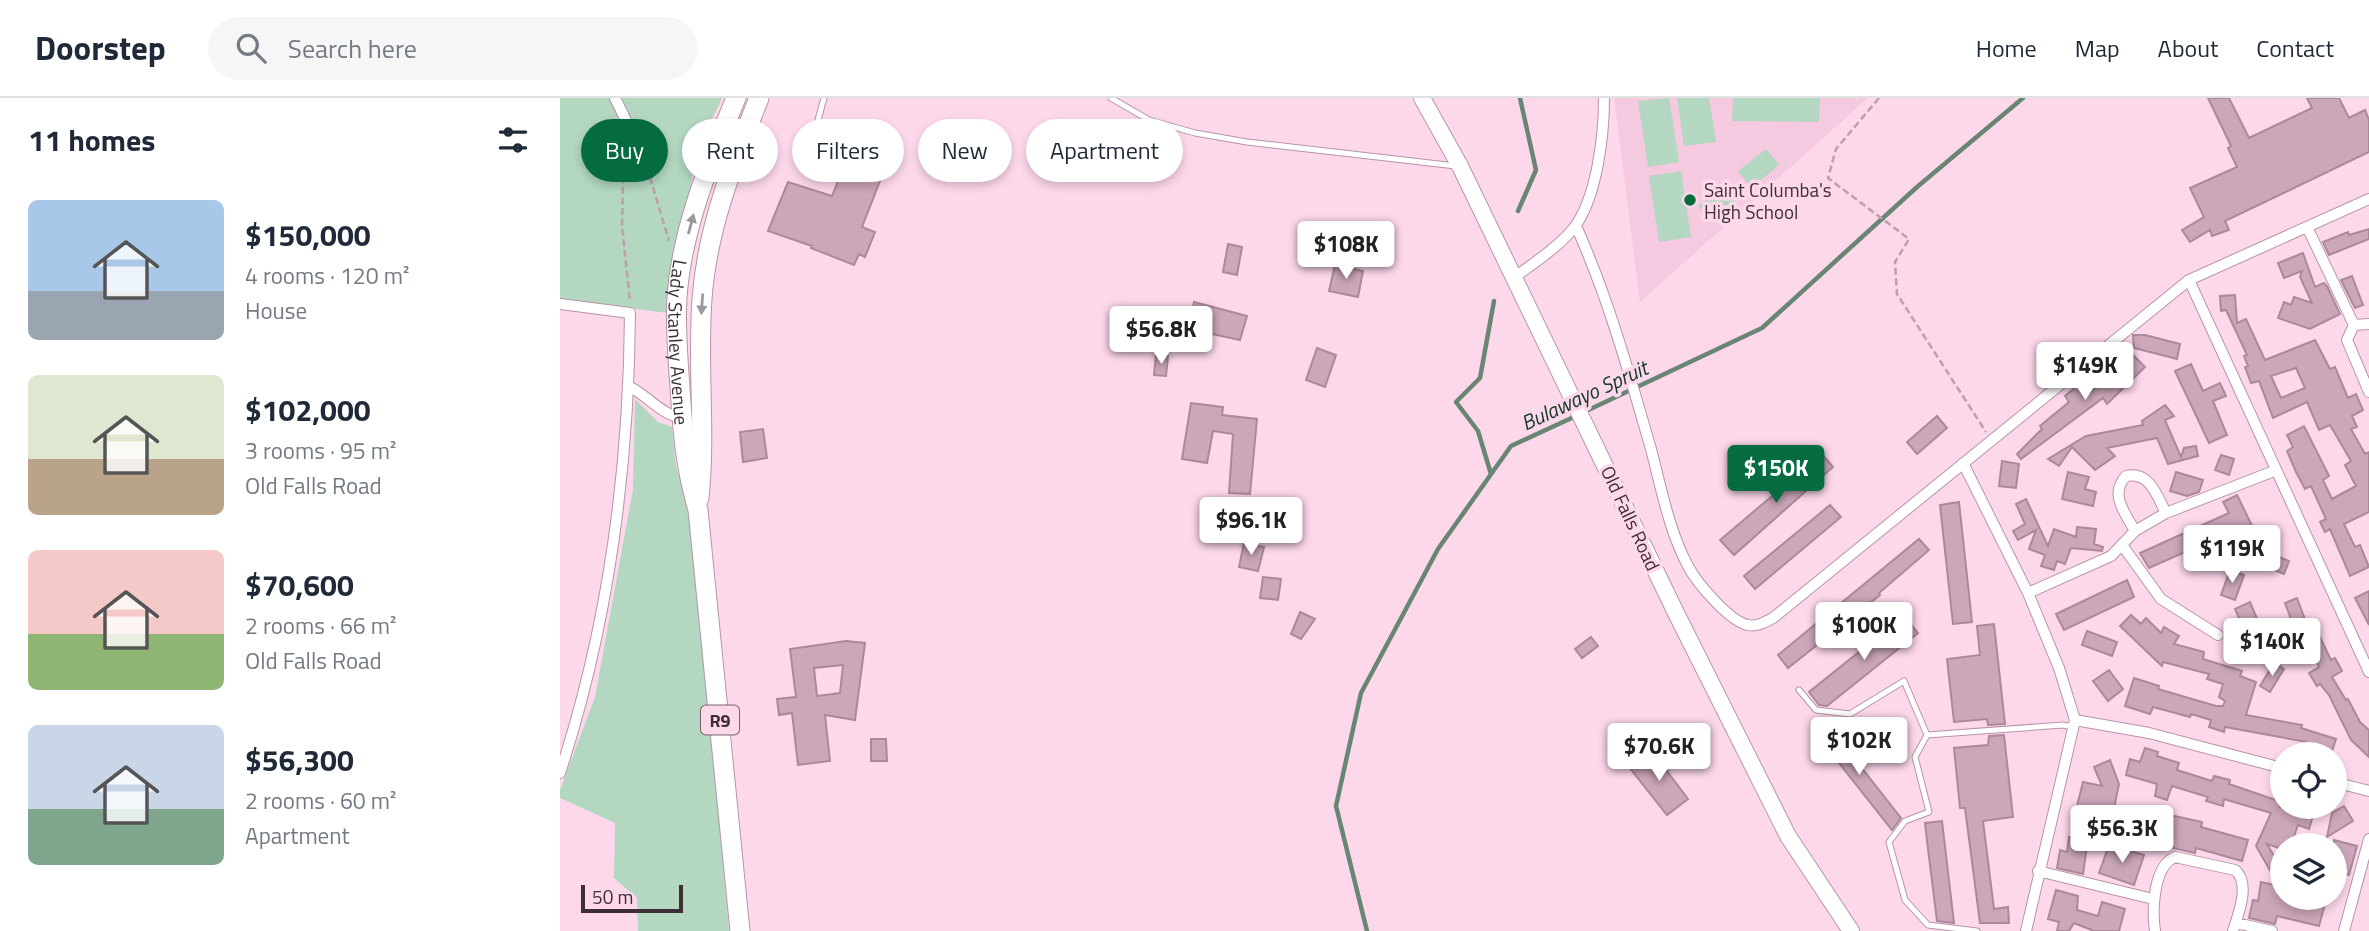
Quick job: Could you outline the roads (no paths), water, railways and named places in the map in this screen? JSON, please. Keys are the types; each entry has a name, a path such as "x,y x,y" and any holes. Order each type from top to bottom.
{"highway":[{"name":"Lady Stanley Avenue","path":"692,417 677,296 688,232 705,175 736,98"},
{"name":"Lady Stanley Avenue","path":"740,931 698,509 685,465 708,252 724,189 759,98"}],"street":[{"path":"615,98 626,119"},
{"name":"Old Falls Road","path":"1422,98 1460,166 1677,615 1788,836 1851,931"},
{"path":"1515,277 1563,240 1576,226 1597,166 1604,98"},
{"path":"1576,226 1598,276 1686,564 1709,594 1740,622 1747,625 1773,618 2189,279 2369,199"},
{"path":"2307,227 2354,325"},
{"path":"2189,279 2274,471 2369,672"},
{"path":"560,304 630,313 623,486 608,582 584,699 560,773"},
{"path":"2354,325 2369,324"},
{"path":"2354,325 2348,335 2348,346 2369,392"},
{"path":"628,386 643,393 668,415 692,417"},
{"path":"1963,463 2028,593 2059,668 2074,723 2026,931"},
{"path":"2028,593 2100,562 2135,531 2166,513 2274,471"},
{"path":"2135,531 2118,496 2118,488 2126,476 2135,474 2145,477 2166,513"},
{"path":"2122,545 2161,599 2218,635"},
{"path":"2074,723 2148,733 2270,765"},
{"path":"2347,785 2369,791"},
{"path":"2344,931 2369,839"},
{"path":"2155,931 2153,899 2164,868 2171,858 2235,870 2243,879 2243,888 2234,927 2272,931"},
{"path":"2038,872 2153,899"}],"lane":[{"path":"818,119 824,98"},
{"path":"1111,98 1149,120 1195,132 1247,142 1460,166"},
{"path":"1799,690 1816,710 1850,714 1904,681 1927,735"},
{"path":"1927,735 2074,723"},
{"path":"1927,735 1915,757 1929,812 1906,821 1889,842 1905,900 1928,925 1977,931"}],"waterway":[{"path":"1518,211 1536,170 1520,98"},
{"name":"Bulawayo Spruit","path":"1584,412 1762,328 1917,187 2023,98"},
{"path":"1491,474 1478,431 1456,402 1480,378 1494,301"},
{"name":"Bulawayo Spruit","path":"1367,931 1336,806 1361,693 1438,549 1511,446 1576,416"}],"place":[{"name":"Saint Columba's High School","path":"1690,200"}]}
